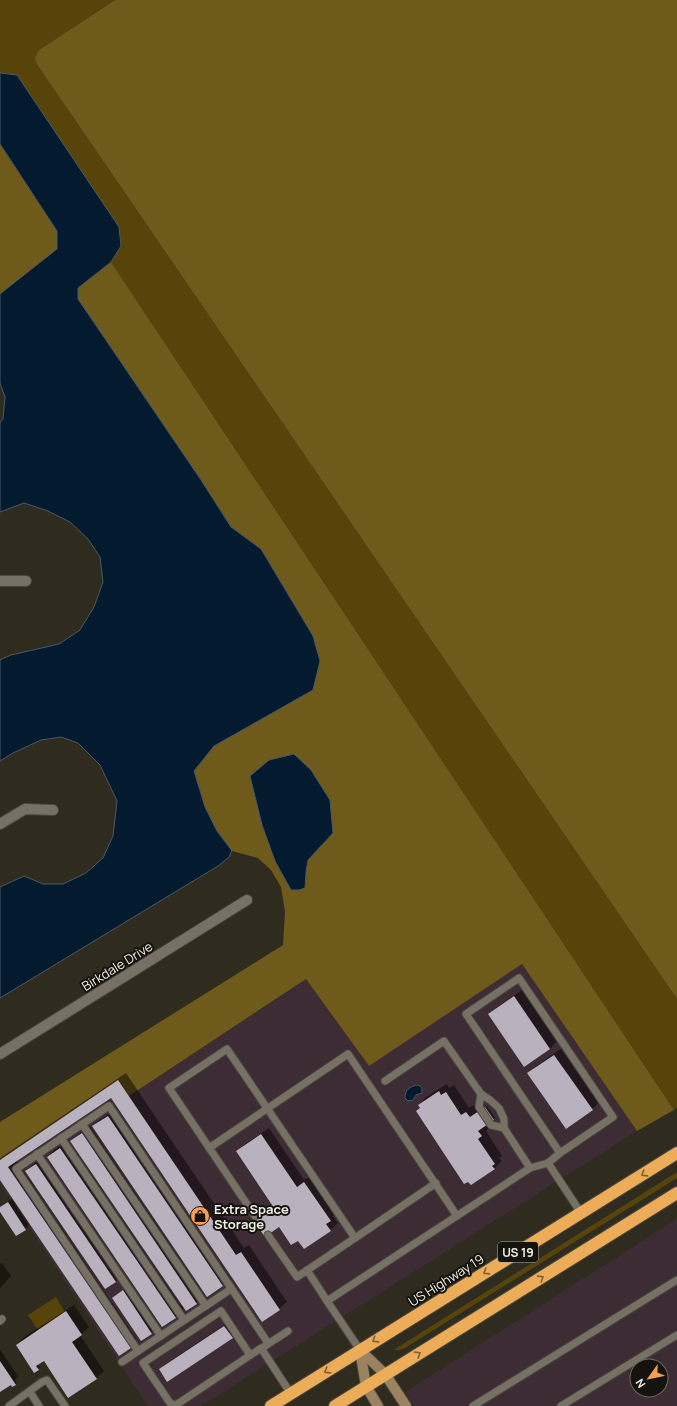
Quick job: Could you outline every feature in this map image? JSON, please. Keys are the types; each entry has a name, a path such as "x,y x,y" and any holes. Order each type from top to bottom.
{"highway":[{"name":"US Highway 19","path":"271,1406 677,1153"},
{"name":"US 19","path":"334,1406 677,1193"}],"street":[{"path":"0,581 26,581"},
{"path":"0,824 25,809 53,810"},
{"name":"Birkdale Drive","path":"0,1054 247,900"},
{"path":"360,1350 385,1374 406,1406"},
{"path":"360,1350 366,1386 378,1406"}],"lane":[{"path":"327,1301 530,1168 548,1163 560,1153 613,1117 519,978 466,1014 560,1153"},
{"path":"385,1081 444,1041 481,1094 499,1108 504,1119 504,1128 530,1168"},
{"path":"255,1216 169,1088 227,1049 355,1238"},
{"path":"209,1148 348,1054 457,1216"},
{"path":"481,1094 479,1107 491,1125 504,1128"},
{"path":"138,1351 16,1168 109,1106 268,1344"},
{"path":"82,1124 206,1306"},
{"path":"61,1138 184,1320"},
{"path":"37,1154 161,1336"},
{"path":"548,1163 581,1213"},
{"path":"268,1235 297,1277 436,1184"},
{"path":"307,1270 360,1350"},
{"path":"473,1406 677,1280"},
{"path":"122,1362 231,1289"},
{"path":"250,1355 221,1311 143,1363 170,1403 176,1405 288,1331"},
{"path":"561,1406 677,1335"},
{"path":"261,1348 291,1394"},
{"path":"9,1406 47,1380 65,1406"},
{"path":"30,1392 39,1406"}],"shaded area":[{"path":"0,0 115,0 39,50 36,63 677,999 677,1108 674,1110 111,262 121,246 17,75 0,73"},
{"path":"115,0 677,0 677,999 36,63 35,58 39,50"},
{"path":"0,144 57,231 57,249 0,294"},
{"path":"111,262 674,1110 637,1131 522,964 369,1066 306,979 129,1096 118,1080 0,1160 0,1122 283,945 285,912 281,887 271,870 258,858 232,851 217,831 205,807 194,771 214,746 313,690 313,636 261,549 231,527 201,480 78,299 78,288","holes":["250,776 333,833 308,860 305,888 275,861 262,825"]},
{"path":"522,964 637,1131 201,1406 148,1406 0,1183 0,1160 118,1080 129,1096 306,979 369,1066"},
{"path":"677,1172 677,1178 405,1348 395,1350 395,1349"},
{"path":"677,1219 677,1406 414,1406 405,1392"},
{"path":"56,1297 65,1312 38,1330 28,1315"}],"water":[{"path":"0,73 17,75 119,227 121,246 111,262 78,288 78,299 201,480 231,527 261,549 313,636 320,661 313,690 214,746 194,771 205,807 217,831 232,851 229,857 218,866 0,998 0,887 24,876 43,884 63,884 86,873 103,858 113,836 117,801 100,765 78,743 61,737 41,740 0,761 0,660 11,655 59,644 80,630 94,607 103,582 100,557 88,539 70,522 48,511 24,503 0,512 0,423 3,419 5,397 0,383 0,294 57,249 57,231 0,144"},
{"path":"294,754 311,770 330,800 333,833 308,860 305,888 299,890 291,890 275,861 262,825 250,776 269,760"},
{"path":"417,1085 422,1088 422,1093 416,1095 413,1100 408,1101 405,1098 407,1091"}],"building":[{"path":"514,996 550,1049 524,1067 488,1014"},
{"path":"554,1055 593,1110 566,1129 527,1073"},
{"name":"Extra Space Storage","path":"118,1080 236,1255 241,1252 280,1310 262,1322 111,1098 8,1167 131,1348 119,1356 0,1180 0,1160"},
{"path":"439,1091 441,1095 446,1092 461,1115 466,1112 470,1117 485,1107 494,1120 478,1131 482,1136 478,1139 495,1164 492,1166 495,1169 471,1185 468,1182 464,1184 416,1111 420,1108 418,1105"},
{"name":"Extra Space Storage","path":"108,1116 223,1286 207,1297 92,1126"},
{"path":"82,1133 197,1304 186,1311 70,1141"},
{"path":"261,1134 297,1187 304,1182 331,1221 326,1224 331,1231 304,1249 298,1241 291,1245 279,1227 265,1237 252,1218 272,1205 236,1151"},
{"path":"60,1148 176,1318 162,1327 47,1157"},
{"path":"36,1164 116,1282 105,1289 25,1171"},
{"path":"8,1202 26,1230 16,1236 0,1212 0,1207"},
{"path":"123,1290 152,1334 141,1341 112,1298"},
{"path":"66,1311 82,1335 72,1342 97,1379 68,1398 44,1361 36,1366 39,1370 34,1373 16,1345"},
{"path":"224,1326 233,1338 167,1382 159,1369"},
{"path":"0,1361 16,1385 12,1387 11,1385 0,1392"}],"place":[{"name":"Extra Space Storage","path":"200,1216"}]}
